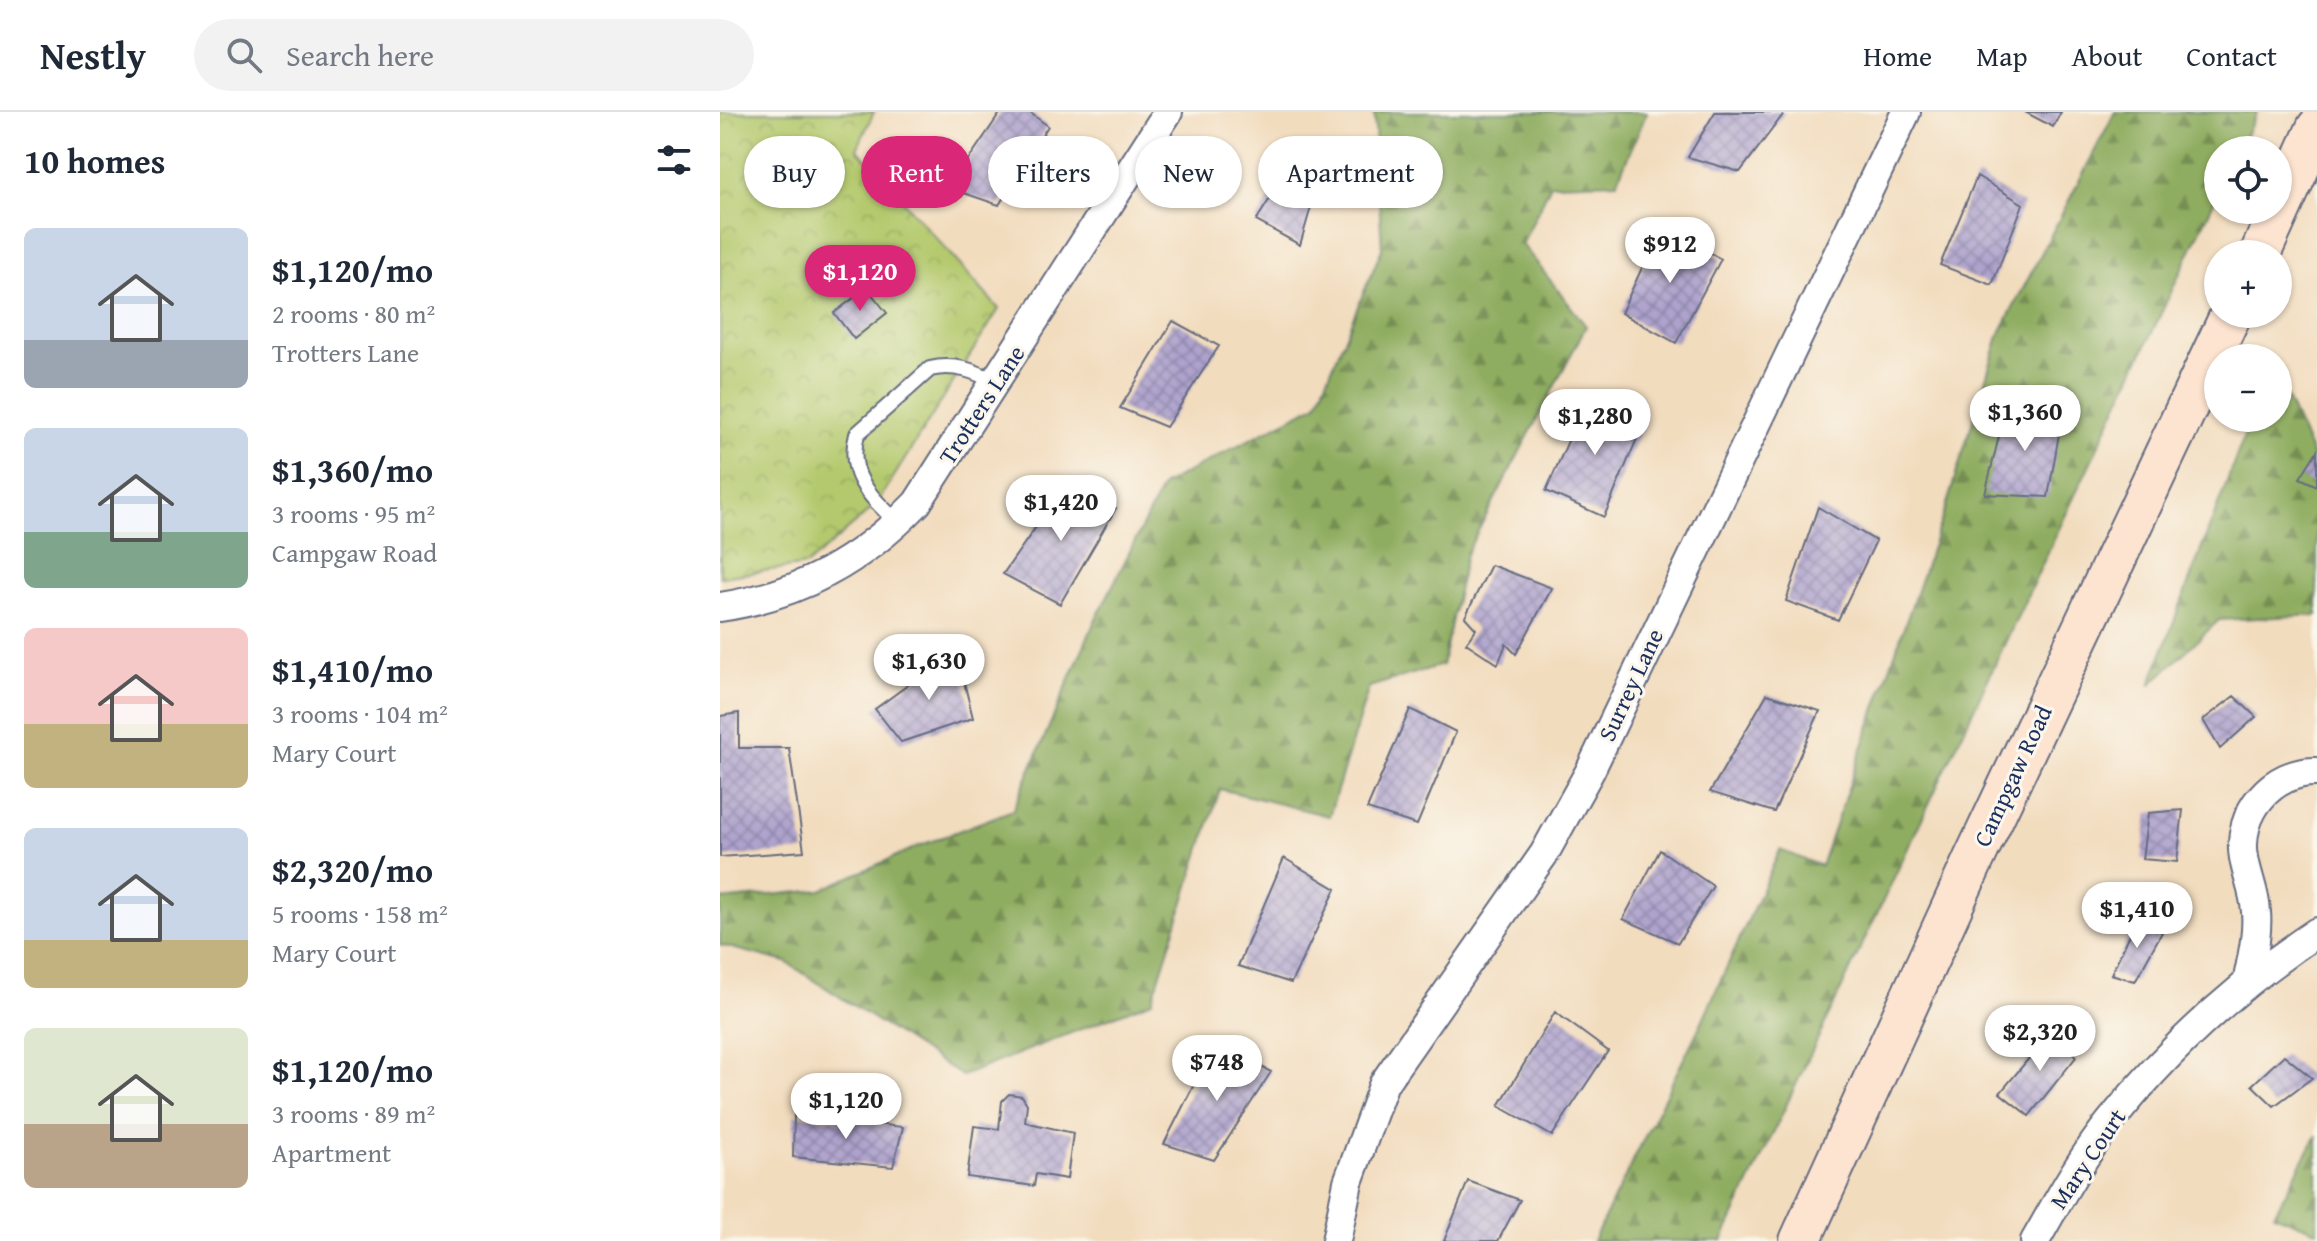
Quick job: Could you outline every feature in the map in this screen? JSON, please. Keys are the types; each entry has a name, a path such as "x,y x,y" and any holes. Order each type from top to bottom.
{"main road":[{"path":"2266,240 2317,128"},
{"name":"Campgaw Road","path":"1800,1241 1973,861 2224,328"}],"street":[{"name":"Trotters Lane","path":"720,607 759,601 804,586 846,565 898,523 945,464 1168,112"},
{"name":"Surrey Lane","path":"1336,1241 1348,1182 1384,1083 1544,854 1590,771 1906,112"},
{"path":"2248,979 2257,914 2243,856 2246,831 2256,801 2277,780 2317,772"},
{"name":"Mary Court","path":"2035,1241 2109,1123 2179,1044 2248,979 2266,971 2317,932"}],"lane":[{"path":"898,523 863,490 854,470 857,434 930,369 942,366 968,368 997,382"}],"green space":[{"path":"720,112 874,112 857,149 861,154 861,208 909,208 999,309 876,505 807,565 720,577"},
{"path":"1374,112 1647,112 1617,182 1551,184 1522,244 1586,326 1466,554 1442,665 1369,687 1329,816 1220,789 1152,1001 962,1076 786,962 720,945 720,900 821,890 919,846 1013,810 1094,623 1163,485 1317,404 1382,249 1380,208 1443,208 1443,136 1375,136"},
{"path":"2115,112 2257,112 2246,136 2204,136 2204,223 1722,1241 1593,1241 1699,1028 1780,850 1821,866 1947,504 2000,333"},
{"path":"2292,410 2317,465 2317,615 2219,620 2150,685 2246,432 2292,432"},
{"path":"2317,1135 2317,1231 2274,1214"}],"building":[{"path":"1001,112 1029,112 1048,126 1042,136 988,136 988,201 972,196 972,154"},
{"path":"1715,112 1785,112 1740,172 1688,157"},
{"path":"2025,112 2061,112 2053,127"},
{"path":"1977,176 2023,204 1992,285 1940,265"},
{"path":"1264,208 1311,208 1300,245 1256,221"},
{"path":"1661,227 1721,259 1676,343 1621,313"},
{"path":"867,288 887,313 854,339 834,313"},
{"path":"1173,321 1219,346 1166,427 1120,408"},
{"path":"1587,398 1644,422 1604,517 1546,491"},
{"path":"2006,407 2063,411 2048,497 1985,494"},
{"path":"2317,451 2317,486 2300,478"},
{"path":"1068,481 1116,508 1060,604 1003,574"},
{"path":"1818,507 1876,541 1838,620 1786,601"},
{"path":"1491,565 1552,588 1516,654 1506,644 1498,664 1466,643 1476,629 1465,617"},
{"path":"956,650 973,718 901,742 875,709"},
{"path":"1767,694 1820,711 1774,812 1710,792"},
{"path":"2234,696 2256,717 2220,749 2203,720"},
{"path":"1410,709 1456,732 1417,825 1367,809"},
{"path":"739,713 739,748 789,748 804,851 720,857 720,716"},
{"path":"2183,810 2177,862 2142,859 2148,813"},
{"path":"1660,850 1713,886 1678,943 1623,919"},
{"path":"1284,858 1336,889 1291,983 1238,966"},
{"path":"2139,915 2162,932 2135,981 2111,974"},
{"path":"1555,1012 1608,1051 1552,1136 1499,1106"},
{"path":"2055,1027 2076,1057 2029,1116 2000,1093"},
{"path":"1215,1043 1271,1072 1214,1160 1164,1144"},
{"path":"2284,1055 2312,1078 2274,1106 2252,1085"},
{"path":"1009,1094 1022,1096 1027,1104 1025,1122 1073,1133 1067,1179 1036,1174 1034,1186 967,1177 974,1126 999,1129 1002,1101"},
{"path":"794,1115 903,1127 893,1167 793,1157"},
{"path":"1468,1181 1520,1200 1498,1241 1444,1241"}]}
